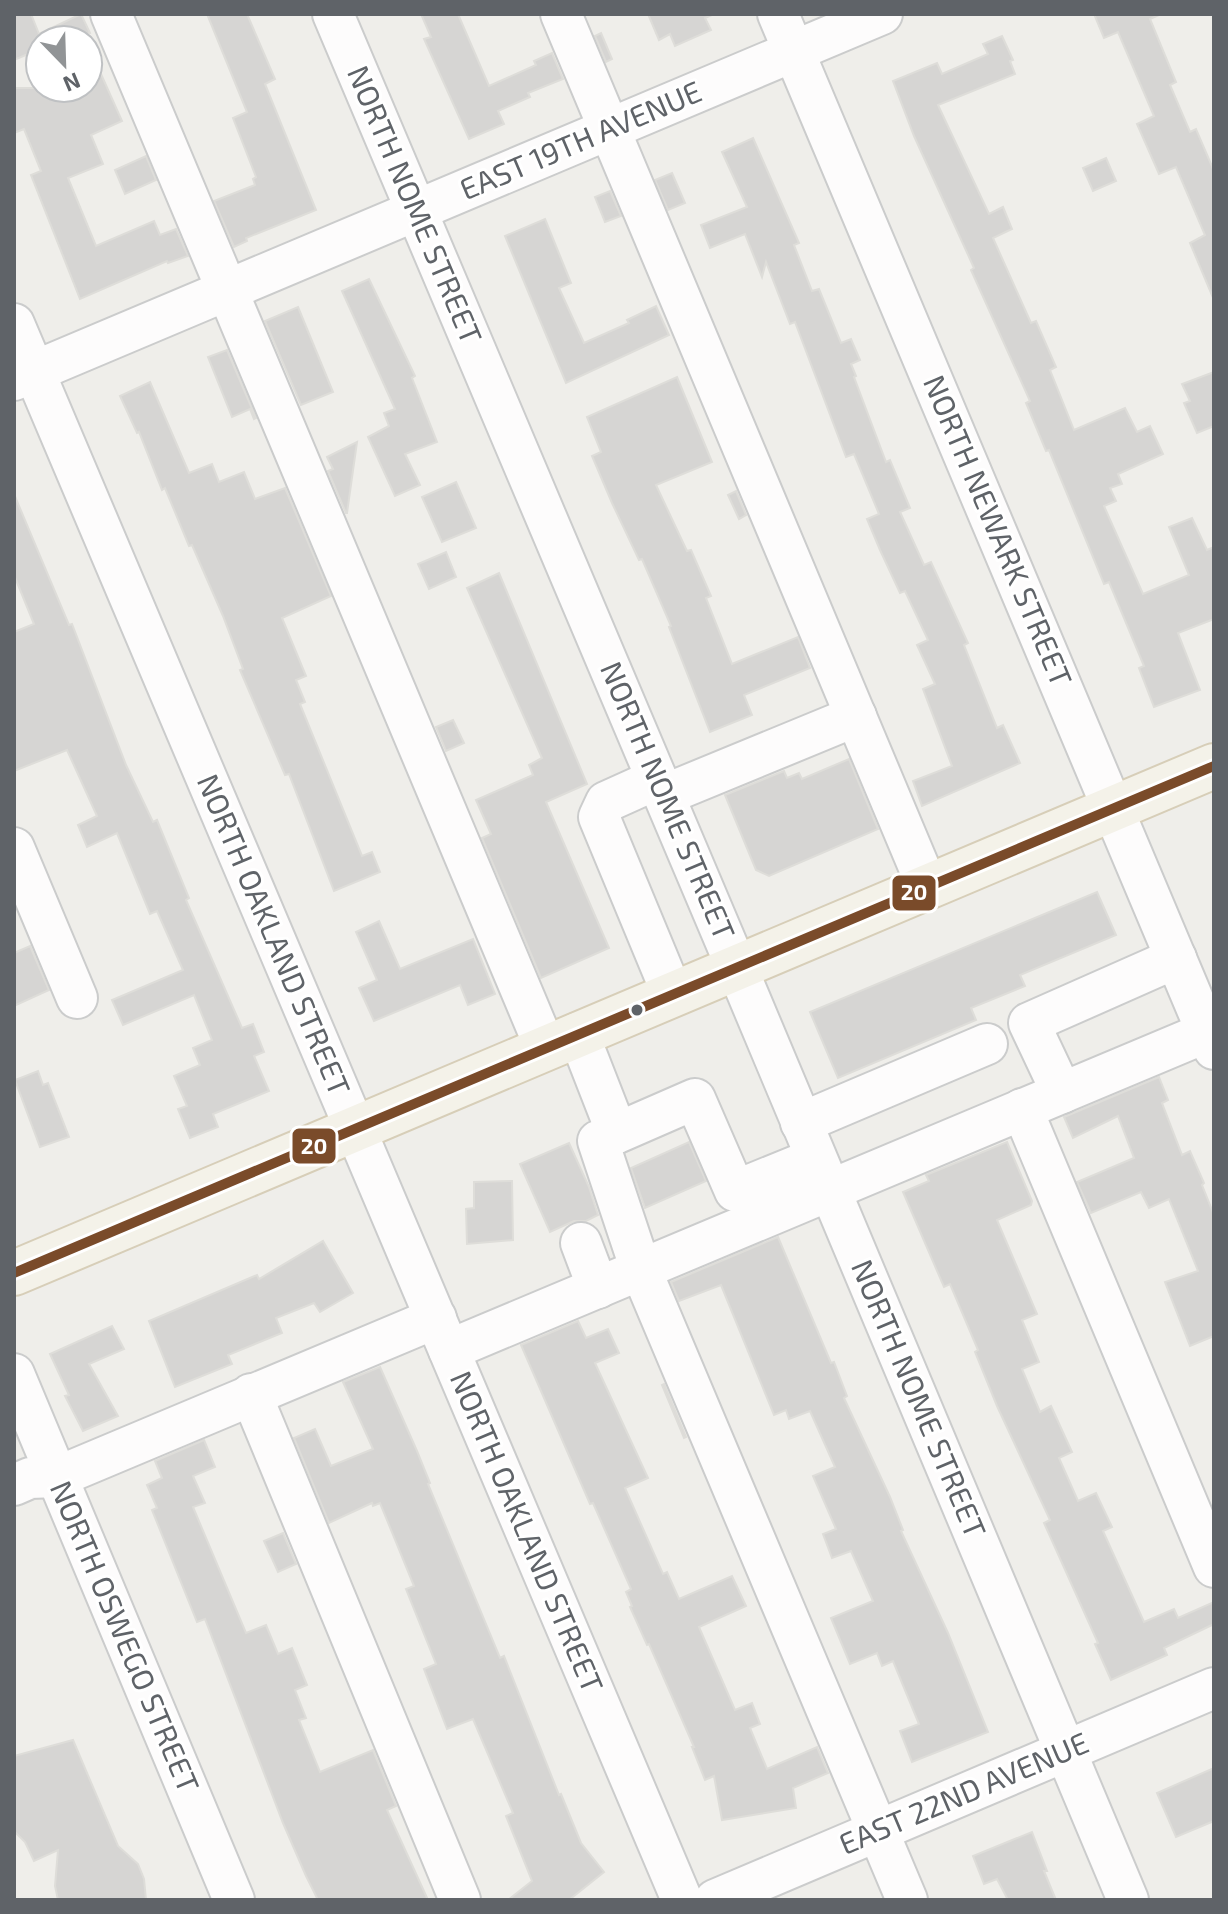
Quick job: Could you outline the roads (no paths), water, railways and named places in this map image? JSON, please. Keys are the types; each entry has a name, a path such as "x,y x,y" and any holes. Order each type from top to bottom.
{"main road":[{"path":"14,1273 1214,766"}],"street":[{"path":"111,14 228,290 562,1040 617,1133 695,1099 735,1191 816,1157 1022,1109 1210,1040"},
{"name":"NORTH NOME STREET","path":"333,14 1128,1900"},
{"path":"561,14 927,886"},
{"name":"NORTH NEWARK STREET","path":"778,14 1210,1040"},
{"name":"EAST 19TH AVENUE","path":"24,376 882,14"},
{"name":"NORTH OAKLAND STREET","path":"14,324 24,376 355,1129 682,1900"},
{"path":"672,993 599,817 606,802 661,787 856,716"},
{"path":"14,848 77,998"},
{"path":"1062,1093 1029,1023 1176,958"},
{"path":"14,1485 30,1478 57,1477 251,1394 598,1288 641,1270 987,1044"},
{"path":"1022,1109 1214,1567"},
{"path":"598,1141 641,1270 907,1900"},
{"path":"581,1243 598,1288"},
{"name":"NORTH OSWEGO STREET","path":"14,1374 234,1900"},
{"path":"251,1394 460,1900"},
{"name":"EAST 22ND AVENUE","path":"715,1900 1214,1688"}]}
